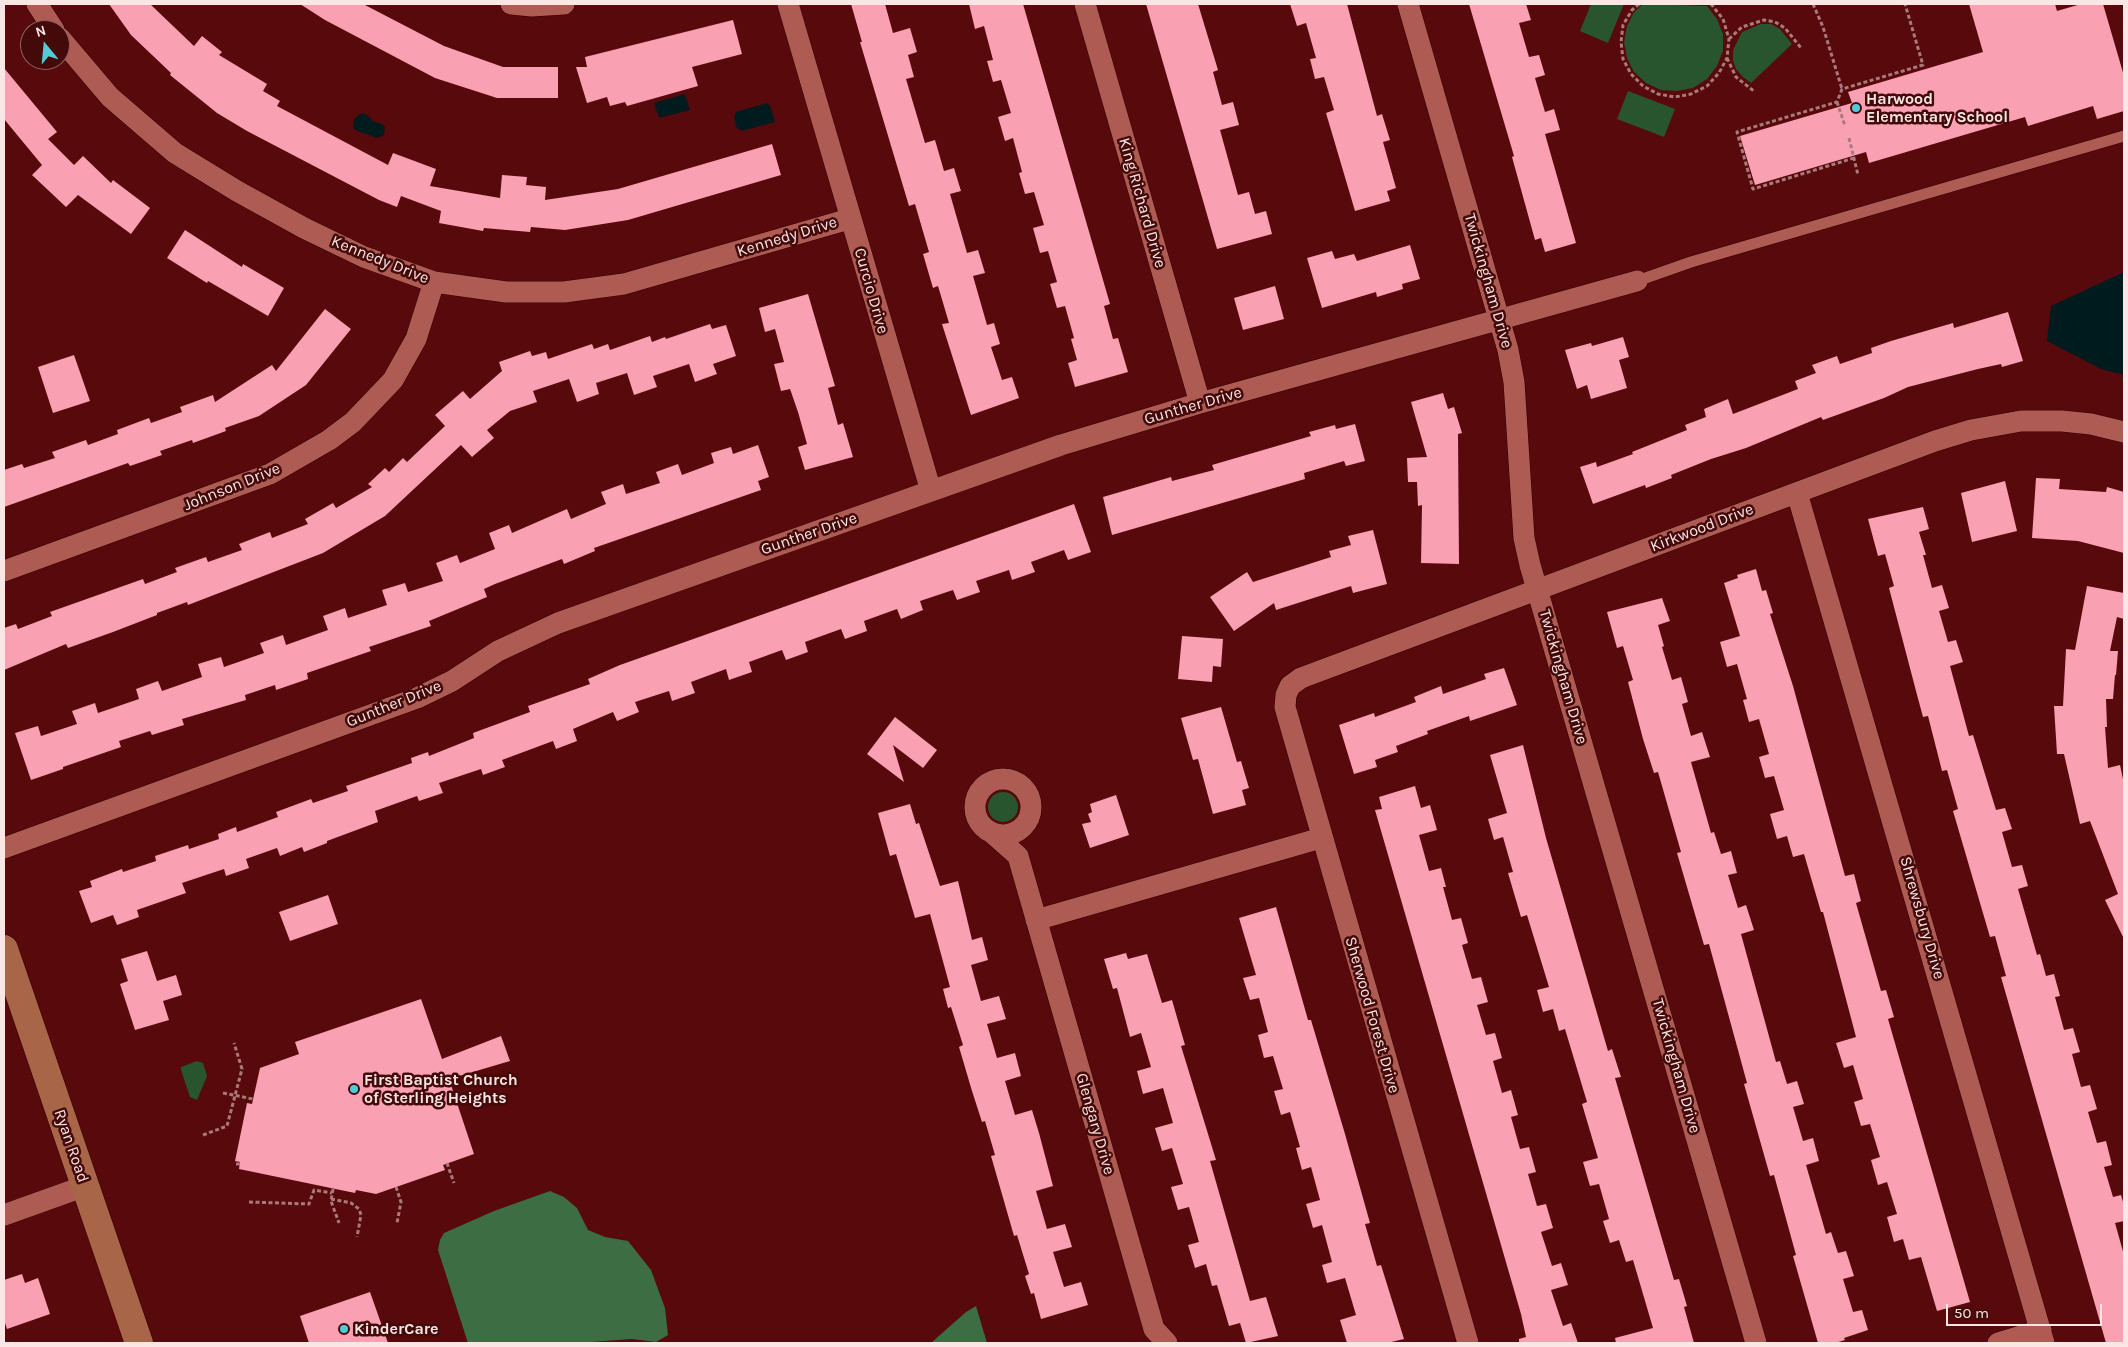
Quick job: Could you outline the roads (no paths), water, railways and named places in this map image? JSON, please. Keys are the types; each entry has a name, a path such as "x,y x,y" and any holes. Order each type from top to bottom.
{"main road":[{"name":"Ryan Road","path":"4,950 139,1343"}],"street":[{"path":"37,4 47,20"},
{"path":"511,4 532,6 564,4"},
{"name":"Curcio Drive","path":"788,4 849,219 931,491"},
{"name":"King Richard Drive","path":"1085,4 1200,403"},
{"name":"Twickingham Drive","path":"1408,4 1500,318 1514,382 1524,538 1756,1343"},
{"name":"Kennedy Drive","path":"70,50 110,97 175,153 237,191 304,228 364,257 434,282 506,292 564,292 624,284 849,219"},
{"name":"Gunther Drive","path":"4,848 418,698 452,681 498,652 558,623 1062,445 1200,403 1637,281"},
{"name":"Johnson Drive","path":"4,571 270,474 329,440 353,422 393,380 416,339 434,282"},
{"name":"Kirkwood Drive","path":"1290,686 1301,678 1935,441 1990,425 2021,421 2062,421 2091,424 2124,432"},
{"name":"Shrewsbury Drive","path":"1798,493 2043,1337"},
{"name":"Sherwood Forest Drive","path":"1290,686 1286,695 1285,707 1321,838 1468,1343"},
{"name":"Glengary Drive","path":"1018,856 980,822 975,805 983,788 1000,779 1018,783 1025,789 1032,807 1018,856 1157,1338"},
{"path":"992,833 1011,834 1026,824"},
{"path":"1036,920 1321,838"},
{"path":"4,1215 85,1186"},
{"path":"1998,1343 2043,1337"}],"lane":[{"path":"1637,281 1691,262 2124,136"}],"water":[{"path":"685,94 690,110 659,118 654,103"},
{"path":"767,103 770,106 775,122 742,131 737,128 734,118 736,112"},
{"path":"362,113 369,116 372,121 385,127 384,135 377,138 355,130 353,127 354,119"},
{"path":"2124,272 2124,375 2101,369 2047,341 2051,306"}],"place":[{"name":"Harwood Elementary School","path":"1856,108"},
{"name":"First Baptist Church of Sterling Heights","path":"354,1089"},
{"name":"KinderCare","path":"344,1329"}]}
